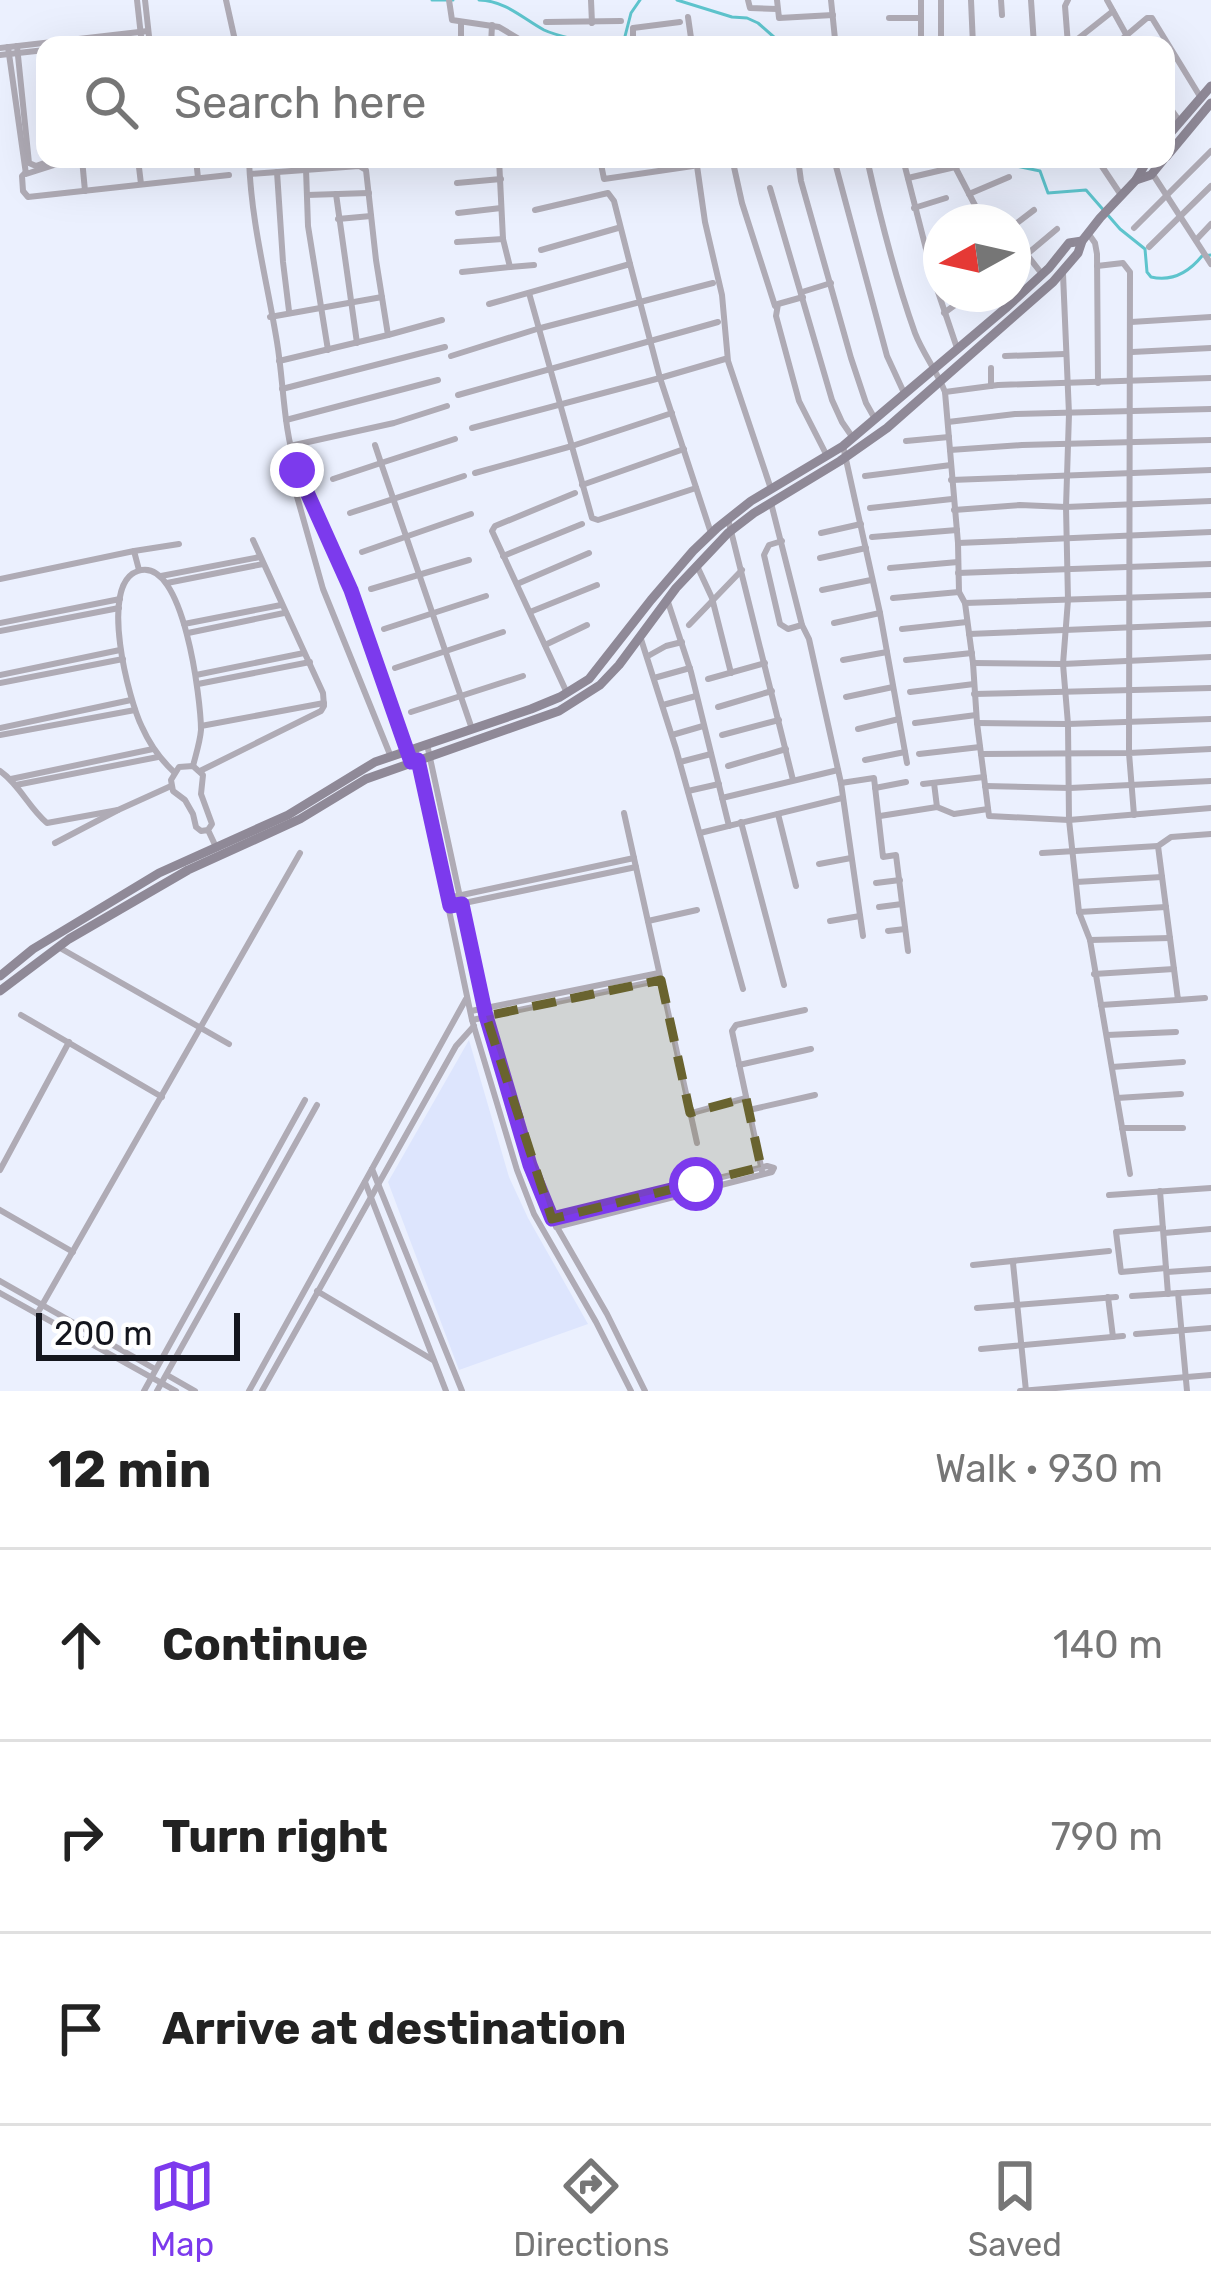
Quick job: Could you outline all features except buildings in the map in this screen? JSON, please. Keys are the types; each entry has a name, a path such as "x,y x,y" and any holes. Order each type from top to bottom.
{"main road":[{"path":"1175,144 1206,101 1211,86"},
{"path":"1175,128 1206,101"},
{"path":"429,750 472,729 531,710 589,679 711,533 771,503 905,414 1063,270 1143,168"},
{"path":"0,976 33,949 301,819 413,755 559,711 578,700 609,675 729,525 771,489 827,456 845,451 853,437 1042,274 1069,243 1085,237"},
{"path":"0,991 55,942 171,867 288,814 375,762 413,755"}],"street":[{"path":"141,0 145,36"},
{"path":"226,0 234,36"},
{"path":"448,0 452,20 492,25 515,36"},
{"path":"591,0 592,23"},
{"path":"748,0 750,8 777,4 781,18 833,15"},
{"path":"831,0 835,36"},
{"path":"921,0 921,36"},
{"path":"940,0 940,36"},
{"path":"971,0 973,36"},
{"path":"1001,0 1001,15"},
{"path":"1031,0 1033,36"},
{"path":"1068,0 1068,36"},
{"path":"1107,0 1127,36 1147,18 1152,18 1164,36"},
{"path":"1081,36 1113,11"},
{"path":"688,17 691,36"},
{"path":"889,18 921,19"},
{"path":"546,22 620,21"},
{"path":"461,22 461,36"},
{"path":"633,36 633,28 680,22"},
{"path":"491,36 492,25"},
{"path":"9,50 29,163 36,166"},
{"path":"9,50 26,172"},
{"path":"1175,53 1206,101"},
{"path":"1175,115 1180,122"},
{"path":"1134,228 1211,151"},
{"path":"26,172 48,168"},
{"path":"83,168 86,191"},
{"path":"139,168 141,184"},
{"path":"197,168 198,178"},
{"path":"250,168 296,493 323,589 391,757"},
{"path":"250,173 325,168"},
{"path":"364,168 388,335"},
{"path":"500,168 503,239 511,267"},
{"path":"602,168 604,179 662,168"},
{"path":"695,168 721,286 728,361 771,489"},
{"path":"734,168 799,401 827,456"},
{"path":"799,168 851,358 876,420"},
{"path":"836,168 887,356 905,394"},
{"path":"869,168 914,330 945,392 959,592 968,622 989,816 1069,820 1211,808"},
{"path":"905,168 923,238"},
{"path":"908,178 938,168"},
{"path":"956,168 974,204"},
{"path":"1103,168 1121,195"},
{"path":"1148,168 1209,258"},
{"path":"306,169 308,226 328,350"},
{"path":"277,171 289,311"},
{"path":"26,172 22,186 28,197 229,175"},
{"path":"969,194 1010,177"},
{"path":"457,183 501,179"},
{"path":"1149,247 1211,186"},
{"path":"770,188 832,400 853,437"},
{"path":"307,196 369,193"},
{"path":"535,210 608,193 614,201 660,378 711,533"},
{"path":"336,194 357,344"},
{"path":"914,208 946,198"},
{"path":"458,213 502,208"},
{"path":"338,220 371,216"},
{"path":"1196,240 1211,224"},
{"path":"541,250 620,227"},
{"path":"1031,252 1057,229"},
{"path":"1085,237 1096,248 1098,383"},
{"path":"458,242 503,239"},
{"path":"1031,260 1042,274"},
{"path":"1097,266 1123,263 1129,268 1133,815"},
{"path":"489,304 630,264"},
{"path":"462,272 534,265"},
{"path":"1063,270 1069,414 1063,664 1069,820 1079,912 1090,940 1130,1174"},
{"path":"451,356 713,283"},
{"path":"776,306 831,284"},
{"path":"529,292 592,518 696,488"},
{"path":"270,316 382,297"},
{"path":"944,313 957,348"},
{"path":"1131,322 1211,317"},
{"path":"279,361 442,320"},
{"path":"458,395 718,322"},
{"path":"282,389 445,346"},
{"path":"1132,352 1211,348"},
{"path":"1005,356 1065,354"},
{"path":"472,428 725,359"},
{"path":"992,368 992,386"},
{"path":"945,392 1211,378"},
{"path":"286,420 438,380"},
{"path":"290,446 447,406"},
{"path":"948,422 1015,414 1211,409"},
{"path":"475,473 672,413"},
{"path":"906,441 949,437"},
{"path":"334,478 455,439"},
{"path":"950,450 1211,440"},
{"path":"375,445 472,729"},
{"path":"582,485 684,449"},
{"path":"845,451 907,763"},
{"path":"293,459 351,590 413,755 472,1019 518,1170 534,1214 631,1391"},
{"path":"865,476 951,466"},
{"path":"951,480 1211,470"},
{"path":"350,513 464,476"},
{"path":"567,692 492,528 574,493"},
{"path":"870,508 952,499"},
{"path":"954,510 1211,501"},
{"path":"771,503 809,639 841,783 863,936"},
{"path":"362,552 472,514"},
{"path":"503,556 582,524"},
{"path":"821,533 861,524"},
{"path":"729,525 794,780"},
{"path":"872,537 956,530"},
{"path":"958,543 1211,532"},
{"path":"171,786 174,772 185,765 196,768 321,711 324,703 253,539"},
{"path":"782,541 769,545 764,555 780,624 788,629 802,625"},
{"path":"0,579 179,544"},
{"path":"820,558 866,548"},
{"path":"134,551 139,570"},
{"path":"517,584 589,553"},
{"path":"163,580 262,560"},
{"path":"371,589 470,560"},
{"path":"890,568 958,562"},
{"path":"958,573 1211,564"},
{"path":"697,565 712,598 731,673"},
{"path":"174,772 156,753 135,710 122,654 120,604 128,578 139,570 149,570 163,580 186,628 201,726 196,768 204,781 202,798 213,821 208,830"},
{"path":"688,626 742,570"},
{"path":"822,590 873,580"},
{"path":"530,612 597,585"},
{"path":"893,598 959,592"},
{"path":"965,603 1211,595"},
{"path":"385,629 486,596"},
{"path":"668,599 729,826"},
{"path":"0,627 120,604"},
{"path":"186,628 284,609"},
{"path":"833,623 880,613"},
{"path":"902,629 968,622"},
{"path":"969,634 1211,624"},
{"path":"545,645 586,625"},
{"path":"395,668 503,632"},
{"path":"640,635 743,989"},
{"path":"648,656 682,642"},
{"path":"843,660 887,652"},
{"path":"197,679 305,653"},
{"path":"0,679 122,654"},
{"path":"906,660 972,658 1063,664 1211,657"},
{"path":"197,679 310,662"},
{"path":"708,679 765,663"},
{"path":"654,678 690,668"},
{"path":"411,712 524,676"},
{"path":"910,692 974,684"},
{"path":"846,697 893,687"},
{"path":"974,694 1211,688"},
{"path":"718,707 772,691"},
{"path":"663,705 696,696"},
{"path":"0,731 131,700"},
{"path":"201,726 324,703"},
{"path":"0,731 135,710"},
{"path":"858,729 899,719"},
{"path":"915,723 1211,719"},
{"path":"722,735 779,720"},
{"path":"672,735 704,725"},
{"path":"728,766 786,749"},
{"path":"919,754 1211,749"},
{"path":"429,750 485,1012 530,1165 554,1223 645,1391"},
{"path":"865,760 905,752"},
{"path":"13,782 156,753"},
{"path":"680,762 712,754"},
{"path":"722,797 838,770"},
{"path":"0,771 47,823 118,810"},
{"path":"841,783 874,778 884,857 896,855 908,951"},
{"path":"923,784 984,782 1070,788 1211,781"},
{"path":"875,788 906,782"},
{"path":"934,783 937,806"},
{"path":"688,791 718,784"},
{"path":"171,786 184,800 196,827 208,830"},
{"path":"55,843 171,786"},
{"path":"700,833 843,797"},
{"path":"879,817 937,806 954,814 988,809"},
{"path":"778,812 796,886"},
{"path":"624,813 697,1143"},
{"path":"741,822 784,985"},
{"path":"208,830 216,847"},
{"path":"1042,853 1159,846 1171,837 1211,834"},
{"path":"1159,846 1178,1000"},
{"path":"37,1314 300,853"},
{"path":"819,864 852,858"},
{"path":"449,902 635,862"},
{"path":"1076,882 1162,877"},
{"path":"876,883 900,880"},
{"path":"879,907 902,904"},
{"path":"1079,912 1166,907"},
{"path":"648,921 697,910"},
{"path":"830,921 860,916"},
{"path":"888,931 905,929"},
{"path":"1090,940 1170,938"},
{"path":"55,942 229,1044"},
{"path":"1094,974 1174,969"},
{"path":"262,1391 472,1019 485,1012 660,976"},
{"path":"249,1391 468,996"},
{"path":"1102,1005 1205,998"},
{"path":"554,1223 762,1171 733,1028 805,1010"},
{"path":"22,1015 162,1097"},
{"path":"1107,1036 1176,1032"},
{"path":"0,1170 69,1042"},
{"path":"739,1065 811,1049"},
{"path":"1112,1067 1183,1062"},
{"path":"1117,1098 1180,1094"},
{"path":"749,1110 815,1095"},
{"path":"690,1113 746,1097"},
{"path":"144,1391 305,1100"},
{"path":"162,1383 317,1106"},
{"path":"1121,1128 1183,1128"},
{"path":"373,1169 462,1391"},
{"path":"365,1182 446,1391"},
{"path":"1109,1195 1211,1188"},
{"path":"1160,1191 1168,1294"},
{"path":"0,1210 73,1252"},
{"path":"1211,1229 1116,1232 1121,1272 1211,1269"},
{"path":"974,1265 1109,1251"},
{"path":"1013,1263 1024,1391 1133,1386 1211,1375"},
{"path":"0,1281 154,1373 176,1391"},
{"path":"1132,1296 1211,1291"},
{"path":"317,1292 434,1360"},
{"path":"0,1293 154,1373"},
{"path":"1178,1293 1187,1391"},
{"path":"976,1308 1112,1297 1113,1337"},
{"path":"1136,1334 1211,1328"},
{"path":"981,1349 1124,1336"},
{"path":"162,1383 195,1391"}],"highlighted area":[{"path":"661,980 690,1113 746,1098 761,1167 552,1219 486,1016"}],"shaded area":[{"path":"469,1040 509,1177 588,1324 459,1370 388,1182"}],"waterway":[{"path":"432,0 453,0"},
{"path":"479,0 506,7 564,36"},
{"path":"625,36 640,0"},
{"path":"677,0 747,18 773,36"},
{"path":"1025,168 1040,171 1048,193 1086,190 1145,249 1151,277 1173,277 1202,256 1211,255"}],"route":[{"path":"297,470 370,637 411,762 418,760 450,906 462,904 486,1016 530,1165 552,1219 696,1184"}]}
